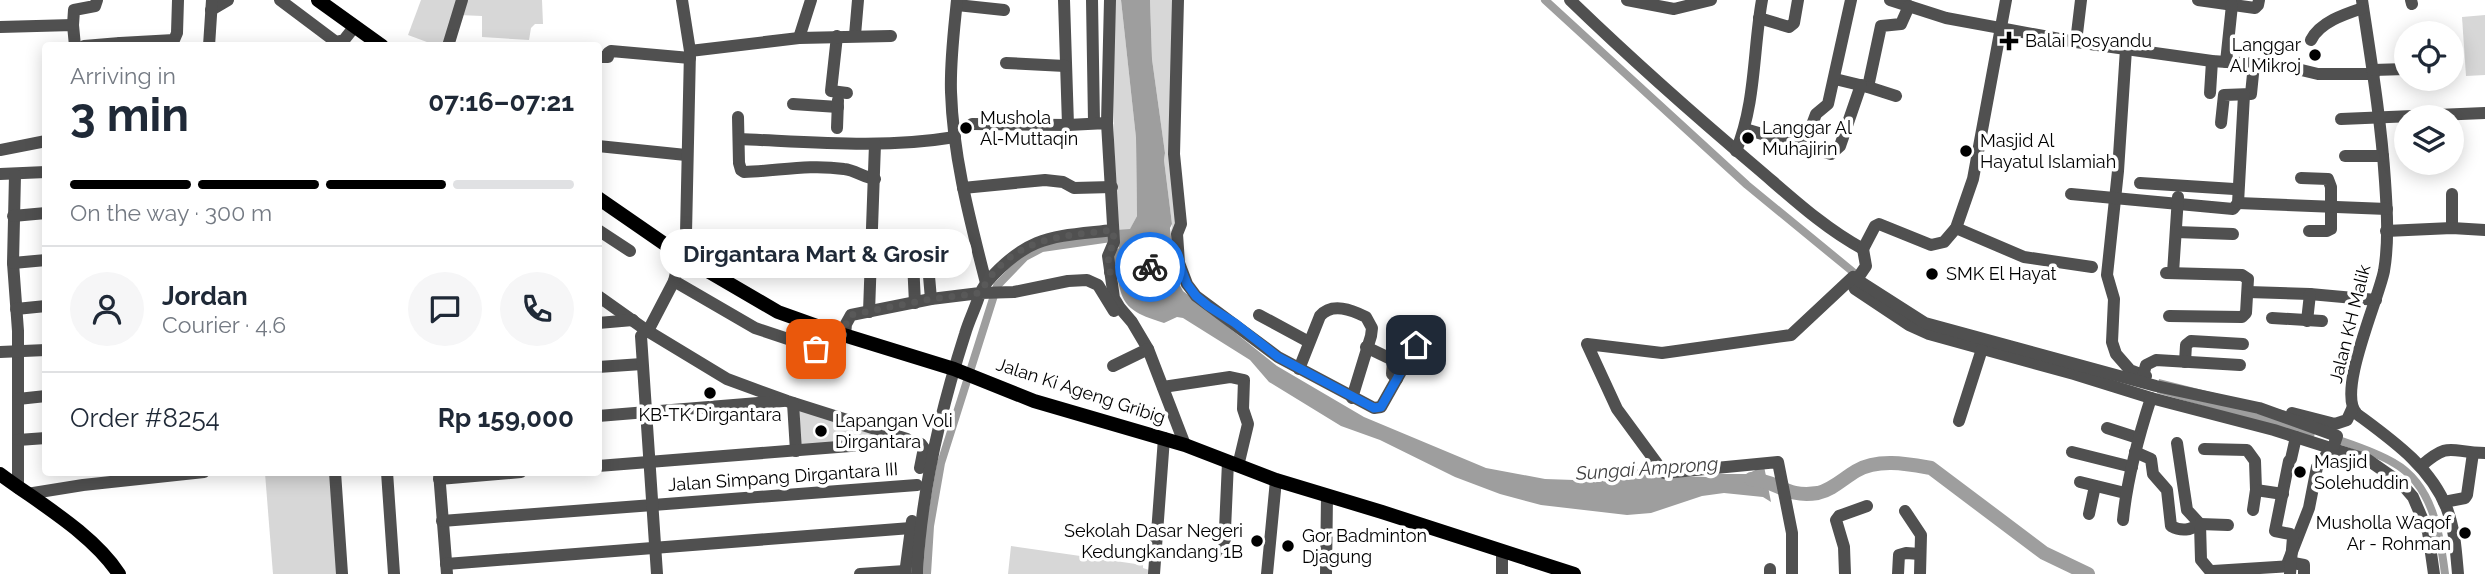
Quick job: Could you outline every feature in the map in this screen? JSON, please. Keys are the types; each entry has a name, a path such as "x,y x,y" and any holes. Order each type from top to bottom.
{"main road":[{"path":"318,0 377,42"},
{"name":"Jalan Ki Ageng Gribig","path":"602,201 682,256 778,312 955,370 1034,401 1164,438 1276,480 1574,574"},
{"path":"0,474 95,545 119,574"},
{"path":"0,485 75,539 106,566 111,574"}],"street":[{"path":"75,42 74,9 95,6 97,0"},
{"path":"170,42 177,33 178,0"},
{"path":"209,42 211,5 228,0"},
{"path":"280,0 336,42 344,40 355,26"},
{"path":"449,42 462,0"},
{"path":"657,574 641,336 650,327 674,281 687,233 686,155 690,55 682,0"},
{"path":"799,38 811,0"},
{"path":"855,35 858,0"},
{"path":"1064,0 1068,125"},
{"path":"1092,0 1101,122 1112,187 1114,235 1109,251 1114,271 1116,302 1148,349 1185,445"},
{"path":"1101,122 1110,0"},
{"path":"1178,0 1174,154 1181,224 1177,234 1177,264 1187,284 1196,296 1278,357 1352,398 1378,409 1416,345"},
{"path":"1570,0 1736,151 1800,205 1863,250"},
{"path":"1627,0 1674,9 1711,0"},
{"path":"1736,151 1745,129 1749,108 1762,0"},
{"path":"1759,18 1789,27 1794,23 1798,0"},
{"path":"1804,146 1816,114 1828,104 1851,0"},
{"path":"1890,0 1946,18 2126,49 2213,61 2285,66 2318,74 2394,70"},
{"path":"2006,0 1973,179 1956,228 1944,242 1931,245 1878,224 1863,250 1866,266 1854,283 1855,289 1920,331 2074,373 2327,424 2343,423 2352,409"},
{"path":"2076,42 2081,0"},
{"path":"2198,0 2255,8 2259,0"},
{"path":"983,290 954,138 956,123 951,93 952,58 957,3 1004,10"},
{"path":"2226,62 2228,3"},
{"path":"1745,129 1827,154 1834,152 1840,146 1864,86 1881,26 1902,24 1907,4"},
{"path":"2311,40 2313,35 2339,16 2363,4"},
{"name":"Jalan KH Malik","path":"2363,4 2381,118 2387,209 2384,270 2351,380 2352,409 2421,466 2444,502 2454,532 2458,574"},
{"path":"0,27 73,25"},
{"path":"837,36 837,128"},
{"path":"602,57 608,57 611,51 690,55 799,38 891,36"},
{"path":"2126,49 2120,104 2118,171 2107,275 2114,299 2112,342 2116,354 2124,366 2149,387 2296,437 2321,442 2368,460 2401,483 2413,497 2424,523 2434,574"},
{"path":"2210,93 2213,61"},
{"path":"1006,63 1065,66"},
{"path":"2221,123 2224,94 2251,94 2254,64"},
{"path":"1835,79 1896,96"},
{"path":"2071,194 2178,205 2229,209 2236,207 2244,95"},
{"path":"793,104 838,107"},
{"path":"1828,104 1852,113"},
{"path":"2341,120 2485,113"},
{"path":"738,117 740,168 744,172 794,166 823,167 850,170 863,177 875,179"},
{"path":"972,124 1068,125 1101,122"},
{"path":"738,139 875,144 918,143 954,138"},
{"path":"0,150 42,142"},
{"path":"869,312 875,144"},
{"path":"602,145 686,155"},
{"path":"2345,156 2383,156"},
{"path":"0,174 42,172"},
{"path":"15,175 13,263 18,440 23,491 167,476"},
{"path":"2301,178 2328,179 2330,187 2331,229 2309,231"},
{"path":"962,188 1045,180 1063,182 1080,189 1112,187"},
{"path":"2140,183 2234,189"},
{"path":"2169,316 2242,317 2246,313 2248,292 2246,276 2169,273 2176,232 2179,185"},
{"path":"2452,194 2452,228"},
{"path":"2238,203 2387,209"},
{"path":"13,216 42,213"},
{"path":"1956,228 2024,257 2092,267"},
{"path":"2386,231 2452,228 2485,230"},
{"path":"2176,232 2233,234"},
{"path":"602,233 630,251"},
{"path":"909,573 927,476 955,370 983,290 1016,253 1044,239 1114,235"},
{"path":"912,241 915,303"},
{"path":"926,253 931,299"},
{"path":"13,263 42,260"},
{"path":"1114,271 1177,264"},
{"path":"1792,574 1792,533 1778,462 1664,473 1617,409 1587,344 1662,353 1791,335 1853,277 1925,323 2156,386 2259,408 2337,436 2334,445 2317,467 2309,508 2288,562 2304,565 2304,574"},
{"path":"674,281 755,328 784,339 820,348 830,331"},
{"path":"845,335 850,315 983,290 1002,294 1069,281 1092,281 1098,285 1116,313 1140,336"},
{"path":"2248,292 2376,300"},
{"path":"2307,321 2310,294"},
{"path":"602,299 646,330 727,379 921,444 924,448 911,528 909,573"},
{"path":"16,309 42,306"},
{"path":"1298,369 1320,316 1326,309 1333,307 1359,314 1370,322 1372,328 1352,398"},
{"path":"1259,314 1309,342"},
{"path":"2272,318 2322,321"},
{"path":"602,323 633,320"},
{"path":"2185,362 2186,345 2191,341 2243,344"},
{"path":"1366,348 1393,360 1392,374 1397,379"},
{"path":"1113,366 1148,349"},
{"path":"1958,421 1982,349"},
{"path":"0,352 42,350"},
{"path":"2123,520 2126,493 2149,387 2146,365 2151,361 2240,365"},
{"path":"602,367 642,364"},
{"path":"1163,387 1230,377 1244,380 1244,409 1248,424 1233,463 1224,552"},
{"path":"18,399 42,396"},
{"path":"602,416 790,402"},
{"path":"790,402 796,451"},
{"path":"2321,442 2327,424"},
{"path":"2107,428 2138,438"},
{"path":"2177,443 2187,510 2200,524 2202,560 2211,573 2291,570 2292,537 2290,534 2276,531 2296,437"},
{"path":"18,440 42,438"},
{"path":"1154,574 1164,438"},
{"path":"602,466 915,441"},
{"path":"2204,449 2247,450 2255,461 2256,490 2253,510"},
{"path":"2421,466 2446,449 2479,453 2468,495 2444,502"},
{"path":"2072,452 2132,467"},
{"path":"2135,452 2151,459 2152,474 2165,485 2171,526 2190,530 2200,524 2228,525"},
{"path":"335,476 342,574"},
{"path":"387,476 394,574"},
{"path":"439,476 446,569 656,546 911,528"},
{"path":"1267,574 1276,480"},
{"path":"2165,485 2184,481"},
{"path":"2080,482 2126,493"},
{"name":"Jalan Simpang Dirgantara III","path":"442,521 917,485"},
{"path":"2089,514 2095,486"},
{"path":"2256,490 2283,494"},
{"path":"1326,574 1327,496"},
{"path":"1845,574 1844,547 1836,520 1839,516 1867,506"},
{"path":"1905,511 1921,534 1920,574"},
{"path":"1502,551 1503,574"},
{"path":"1898,574 1899,555 1920,554"},
{"path":"860,574 909,573"}],"shaded area":[{"path":"421,0 460,0 447,42 427,42 408,35"},
{"path":"464,0 542,0 543,24 535,24 531,28 529,40 482,37 482,16 459,15"},
{"path":"1111,0 1121,0 1136,138 1137,216 1130,230 1116,230"},
{"path":"1121,0 1150,0 1152,59 1165,153 1174,262 1116,266 1113,262 1113,252 1119,248 1116,230 1130,229 1137,216 1136,138"},
{"path":"1150,0 1175,0 1179,222 1174,232 1171,232 1165,153 1152,59"},
{"path":"2485,15 2485,75 2466,76 2462,17"},
{"path":"1174,266 1176,279 1183,291 1277,366 1364,417 1486,468 1545,479 1574,480 1623,468 1658,472 1668,476 1709,477 1717,474 1747,474 1764,466 1771,502 1763,497 1724,493 1702,496 1651,513 1627,515 1541,505 1500,494 1455,477 1380,440 1341,426 1269,382 1250,360 1183,318 1177,317 1164,323 1136,312 1126,303 1118,282 1120,272"},
{"path":"2159,379 2318,419 2314,437 2157,393"},
{"path":"799,409 890,437 801,448"},
{"path":"265,476 330,476 338,574 273,574"},
{"path":"1011,546 1143,565 1143,568 1149,570 1149,574 1008,574"}],"waterway":[{"path":"1545,0 1747,185 1858,276"},
{"path":"927,574 930,526 941,463 997,286 1025,257 1042,248 1118,237"},
{"path":"2333,438 2387,459 2407,472 2418,484 2437,527 2445,574"},
{"name":"Sungai Amprong","path":"1751,479 1807,494 1833,487 1856,471 1874,464 1893,463 1931,468 2044,553 2088,574"}],"way so far":[{"path":"816,349 823,345 830,331 845,335 850,315 931,299 980,293 985,283 1016,253 1044,239 1113,230 1114,242 1108,256 1110,272 1150,267"}],"place":[{"name":"Balai Posyandu","path":"2009,41"},
{"name":"Langgar Al Mikroj","path":"2315,55"},
{"name":"Mushola Al-Muttaqin","path":"966,128"},
{"name":"Langgar Al Muhajirin","path":"1748,138"},
{"name":"Masjid Al Hayatul Islamiah","path":"1966,151"},
{"name":"SMK El Hayat","path":"1932,274"},
{"name":"Dirgantara Mart & Grosir","path":"816,349"},
{"name":"KB-TK Dirgantara","path":"710,393"},
{"name":"Lapangan Voli Dirgantara","path":"821,431"},
{"name":"Masjid Solehuddin","path":"2300,472"},
{"name":"Musholla Waqof Ar - Rohman","path":"2465,533"},
{"name":"Sekolah Dasar Negeri Kedungkandang 1B","path":"1257,541"},
{"name":"Gor Badminton Djagung","path":"1288,546"}],"route":[{"path":"1150,267 1179,263 1187,284 1208,306 1235,323 1278,357 1374,408 1381,407 1416,345"}]}
